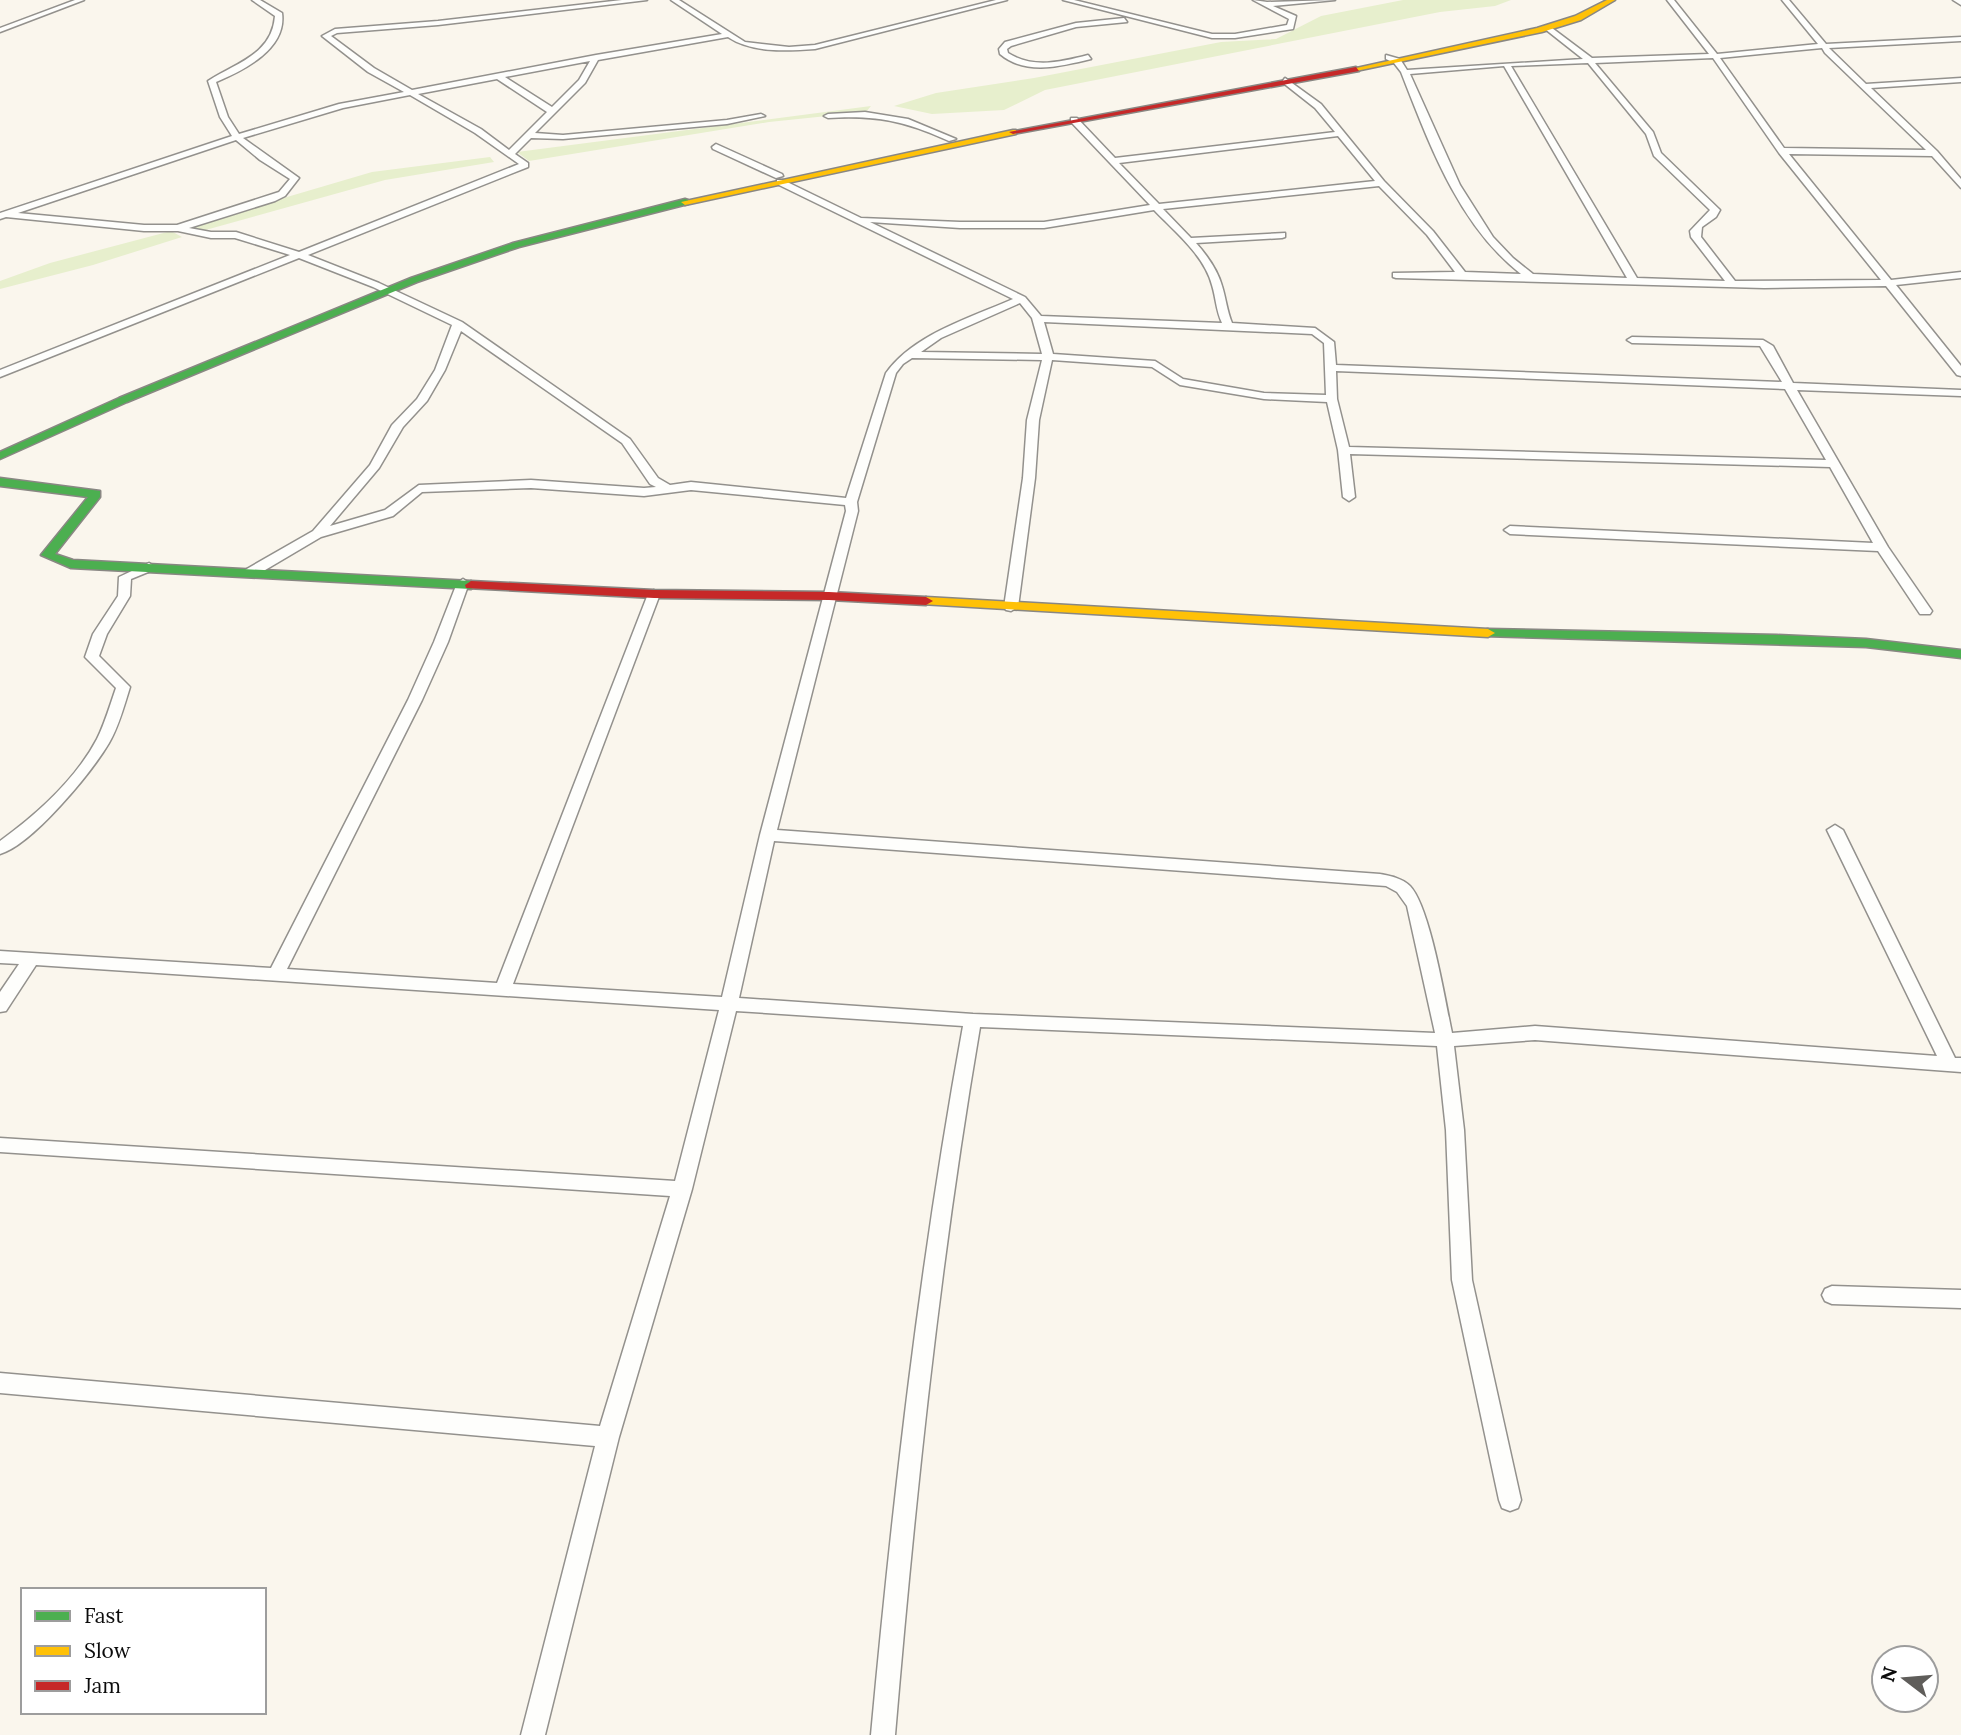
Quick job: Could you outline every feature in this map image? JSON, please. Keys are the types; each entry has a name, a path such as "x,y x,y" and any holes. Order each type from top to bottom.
{"street":[{"path":"0,30 81,0"},
{"path":"255,0 269,0"},
{"path":"178,228 272,199 290,187 295,178 247,148 236,137 223,120 212,81 270,45 280,26 279,15 255,0"},
{"path":"0,374 525,165 484,135 371,70 326,36 335,31 438,23 644,0"},
{"path":"674,0 743,44 789,49 815,47 1004,0"},
{"path":"1066,0 1212,36 1235,36 1290,27 1293,18 1256,0"},
{"path":"1266,4 1332,0"},
{"path":"0,456 455,257 555,226 1074,120 1285,80 1397,64 1535,25 1572,13 1599,0"},
{"path":"780,179 952,139 1397,64 1548,27 1594,11 1612,0"},
{"path":"1670,0 1715,56 1783,151 1961,373"},
{"path":"1785,0 1824,46 1946,162 1961,185"},
{"path":"1956,0 1961,3"},
{"path":"1088,57 1032,65 1013,62 1004,54 1003,49 1009,44 1076,25 1137,19"},
{"path":"1548,27 1589,60 1650,134 1657,154 1715,210 1713,215 1703,219 1698,226 1696,237 1732,284"},
{"path":"1,215 236,137 341,106 497,75 729,35"},
{"path":"1397,64 1506,64 1715,56 1824,46 1961,39"},
{"path":"510,154 582,81 596,57"},
{"path":"1397,64 1467,206 1511,264 1532,277"},
{"path":"1506,64 1634,282"},
{"path":"497,75 552,111"},
{"path":"1285,80 1318,106 1338,134 1381,183 1430,233 1461,274"},
{"path":"1866,86 1961,80"},
{"path":"828,116 869,112 894,115 952,139"},
{"path":"527,135 563,138 727,122 761,116"},
{"path":"1074,120 1200,253 1217,283 1222,312 1228,326"},
{"path":"1112,161 1338,134"},
{"path":"716,147 1021,299 1029,304 1039,319 1048,357 1033,419 1029,478 1011,607"},
{"path":"1783,151 1934,153"},
{"path":"855,218 960,225 1044,225 1157,207 1381,183"},
{"path":"1,215 144,228 178,228 200,234 241,236 302,256 458,324 626,442 654,481 667,488"},
{"path":"1190,241 1282,235"},
{"path":"1396,275 1461,274 1732,284 1889,283 1961,275"},
{"path":"0,446 120,392 382,289"},
{"path":"533,1735 608,1437 682,1189 768,835 852,511 852,502 891,373 899,362 937,336 1021,299"},
{"path":"1039,319 1315,331 1329,342 1332,399 1344,450 1349,497"},
{"path":"317,534 376,466 398,425 421,401 440,370 458,324"},
{"path":"1632,340 1763,342 1769,348 1882,547 1925,611"},
{"path":"910,355 1048,357 1156,364 1180,382 1264,396 1332,399"},
{"path":"1331,368 1961,393"},
{"path":"1344,450 1836,464"},
{"path":"0,482 96,494 47,555 71,564 654,594 829,596 1533,636 1777,639 1866,643 1961,654"},
{"path":"250,573 317,534 389,513 419,489 531,484 644,492 691,486 852,502"},
{"path":"1510,530 1882,547"},
{"path":"0,849 29,829 101,745 112,723 123,687 92,657 100,634 124,596 125,577 149,567"},
{"path":"276,975 357,811 398,738 449,626 463,583"},
{"path":"503,989 654,594"},
{"path":"1835,830 1955,1064"},
{"path":"768,835 1394,881 1406,890 1415,906 1445,1040 1454,1130 1462,1280 1510,1500"},
{"path":"0,957 973,1020 1445,1040 1535,1033 1955,1064"},
{"path":"0,1006 31,959"},
{"path":"883,1735 904,1502 948,1156 973,1020"},
{"path":"0,1145 682,1189"},
{"path":"1832,1295 1961,1299"},
{"path":"0,1383 608,1437"}],"green space":[{"path":"1403,0 1511,0 1495,6 1440,12 1045,90 1004,110 932,114 894,106 936,93 1034,78 1221,42 1276,39 1321,16"},
{"path":"871,106 866,112 769,122 529,161 517,152"},
{"path":"490,157 494,162 385,180 202,231 185,227 372,172"},
{"path":"171,231 182,237 93,265 0,289 0,281 50,263"}],"traffic: fast":[{"path":"0,456 123,400 414,280 516,245 685,202"},
{"path":"0,482 96,494 47,555 71,564 471,585"},
{"path":"1488,633 1777,639 1866,643 1961,654"}],"traffic: slow":[{"path":"1356,69 1539,30 1578,18 1612,0"},
{"path":"685,202 1013,132"},
{"path":"926,601 1488,633"}],"traffic: jam":[{"path":"1013,132 1356,69"},
{"path":"471,585 654,594 829,596 926,601"}]}
